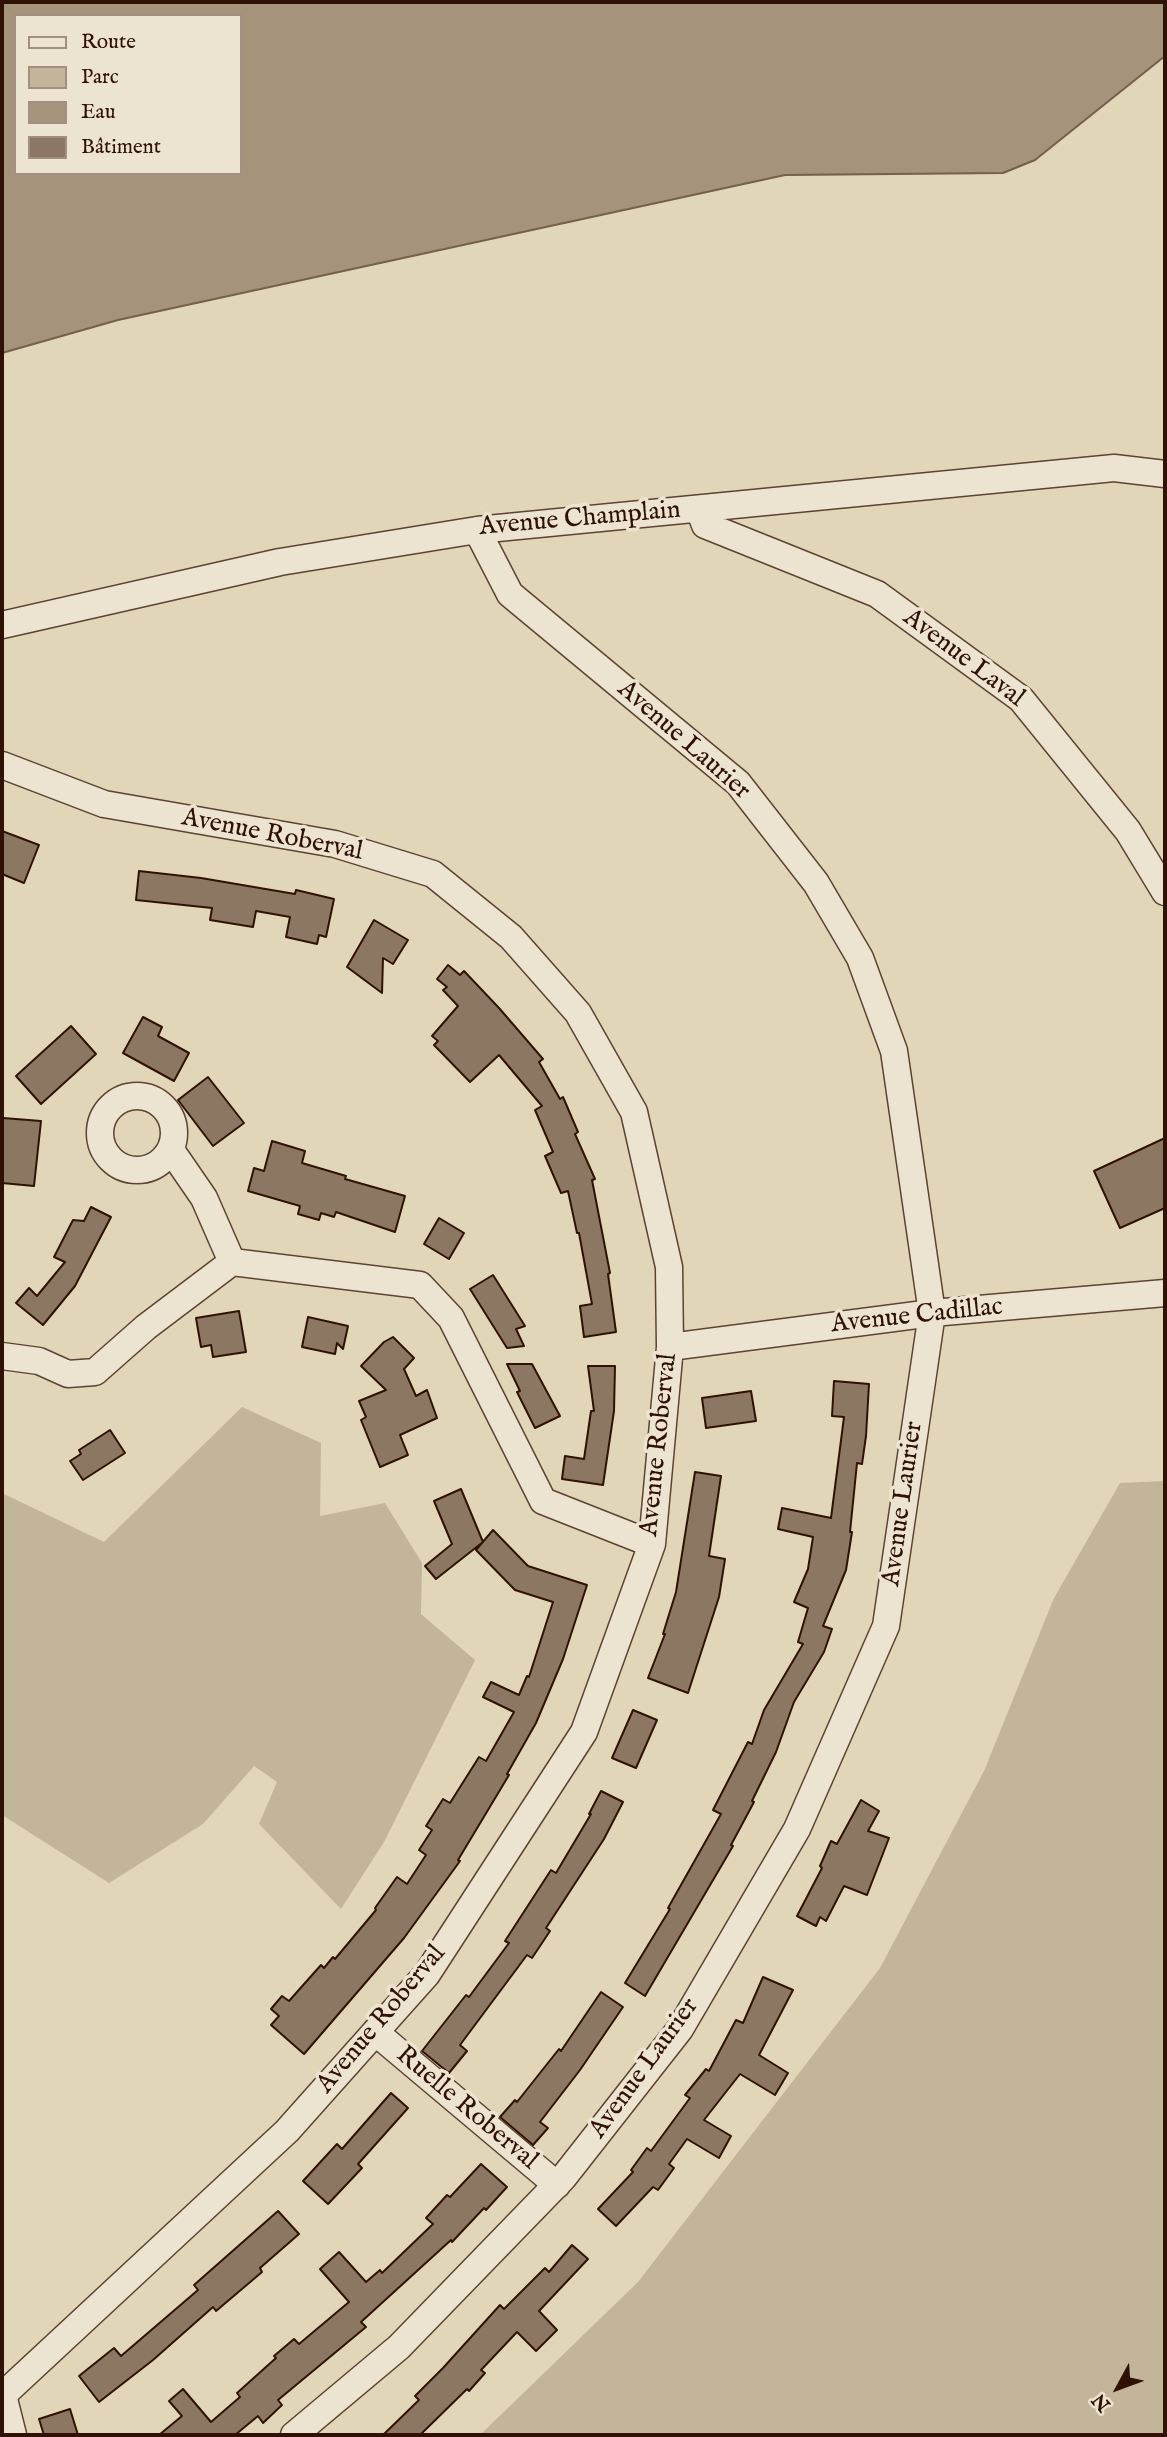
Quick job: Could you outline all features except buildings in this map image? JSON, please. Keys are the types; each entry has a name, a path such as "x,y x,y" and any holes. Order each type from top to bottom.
{"street":[{"name":"Avenue Champlain","path":"2,625 280,562 477,530 1114,468 1165,474"},
{"name":"Avenue Laval","path":"699,509 705,526 877,594 1021,699 1128,831 1165,892"},
{"name":"Avenue Laurier","path":"294,2435 399,2347 557,2185 680,2029 797,1829 886,1626 932,1314 894,1051 860,958 829,904 816,883 738,783 510,594 477,530"},
{"name":"Avenue Roberval","path":"2,765 104,804 335,844 433,874 511,937 578,1013 634,1112 669,1267 670,1347 652,1544 584,1732 427,1974 287,2131 3,2392"},
{"path":"170,1150 204,1198 232,1262"},
{"path":"2,1356 39,1361 68,1374 95,1372 146,1327 232,1262 420,1286 451,1318 543,1501 652,1544"},
{"name":"Avenue Cadillac","path":"670,1347 932,1314 1165,1293"},
{"name":"Ruelle Roberval","path":"375,2032 557,2185"},
{"path":"3,2392 13,2435"}],"green space":[{"path":"242,1407 321,1443 320,1516 385,1503 422,1563 421,1614 475,1660 384,1842 341,1909 259,1824 277,1782 254,1766 203,1824 109,1883 2,1815 2,1493 104,1542"},
{"path":"1165,1481 1165,2435 480,2435 638,2282 880,1968 984,1771 1054,1598 1120,1483"}],"water":[{"path":"2,2 1165,2 1165,56 1035,160 1003,173 785,175 118,320 2,353"}]}
